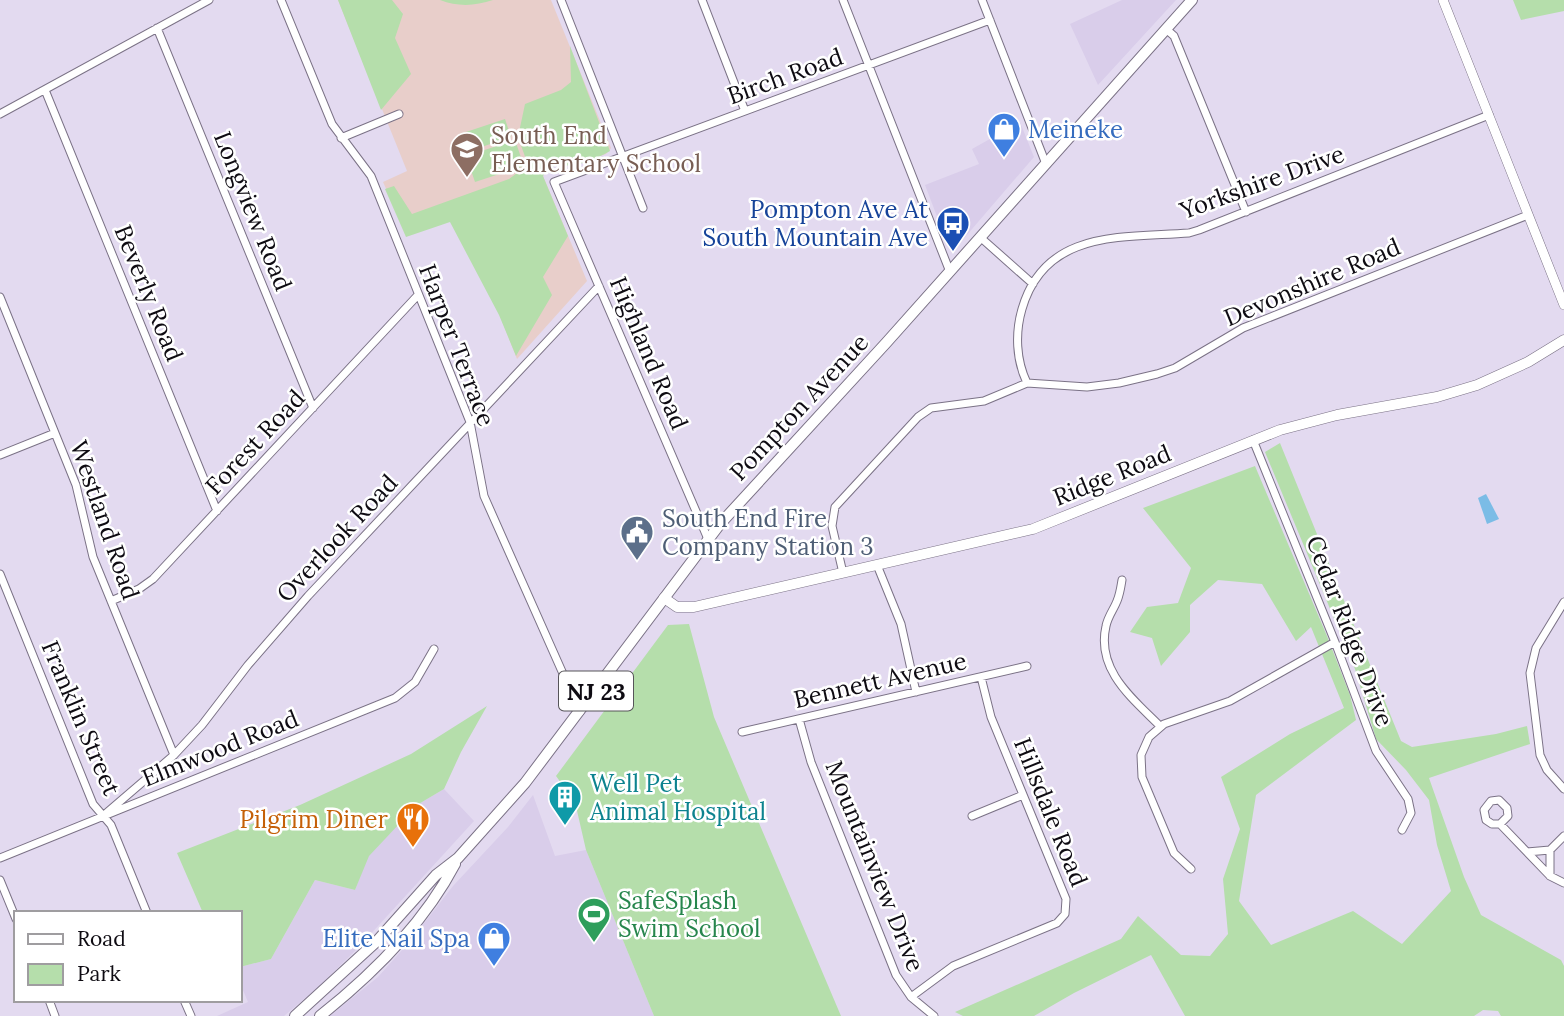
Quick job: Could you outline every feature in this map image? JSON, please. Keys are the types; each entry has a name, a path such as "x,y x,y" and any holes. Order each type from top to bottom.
{"main road":[{"name":"Pompton Avenue","path":"296,1016 377,941 436,875 458,858 538,768 708,539 1192,0"},
{"name":"Ridge Road","path":"664,598 677,607 694,607 1048,524 1253,440 1337,415 1457,391 1512,370 1564,340"},
{"name":"Pompton Avenue","path":"320,1016 356,987 388,955 444,884 458,858"}],"street":[{"path":"0,114 209,0"},
{"name":"Harper Terrace","path":"281,0 329,118 371,176 470,422 484,496 580,712"},
{"path":"561,0 643,208"},
{"path":"702,0 746,111"},
{"path":"843,0 950,272"},
{"path":"982,0 1046,164"},
{"path":"1443,0 1564,305"},
{"name":"Birch Road","path":"554,182 990,20"},
{"name":"Longview Road","path":"157,28 313,408"},
{"path":"1166,29 1174,36 1246,212"},
{"name":"Beverly Road","path":"45,90 217,511"},
{"path":"341,138 399,114"},
{"name":"Yorkshire Drive","path":"1027,383 1020,365 1018,336 1024,304 1033,284 1051,262 1081,244 1097,239 1189,233 1489,115"},
{"name":"Highland Road","path":"554,182 708,539"},
{"name":"Devonshire Road","path":"1027,383 1087,387 1138,379 1175,368 1243,328 1528,215"},
{"path":"980,237 1033,284"},
{"name":"Overlook Road","path":"103,816 174,755 308,596 599,286"},
{"name":"Forest Road","path":"111,601 148,583 418,295"},
{"name":"Westland Road","path":"0,297 78,491 90,548 174,755"},
{"path":"843,573 832,526 835,507 918,417 932,408 984,401 1027,383"},
{"path":"0,455 55,433"},
{"name":"Cedar Ridge Drive","path":"1253,440 1376,751 1408,799 1411,813 1402,830"},
{"path":"877,565 901,624 916,692"},
{"name":"Franklin Street","path":"0,574 93,804 111,825 147,911"},
{"path":"1122,580 1105,630 1108,663 1121,686 1160,726"},
{"path":"1564,602 1536,648 1530,673 1540,755 1546,770 1564,789"},
{"path":"1191,869 1174,853 1142,776 1140,762 1149,737 1160,726 1230,701 1335,642"},
{"name":"Elmwood Road","path":"0,858 395,698 415,682 434,649"},
{"name":"Bennett Avenue","path":"742,732 1027,666"},
{"name":"Hillsdale Road","path":"911,996 953,966 1058,923 1066,910 1066,899 991,717 981,677"},
{"name":"Mountainview Drive","path":"799,719 811,762 897,975 911,996 934,1016"},
{"path":"972,816 1023,795"},
{"path":"1500,824 1550,876 1564,883"},
{"path":"1527,852 1550,850 1564,836"},
{"path":"1550,850 1550,876"},
{"path":"0,880 14,914"}],"shaded area":[{"name":"South End Elementary School","path":"338,0 551,0 611,148 606,154 573,165 551,166 543,176 587,281 517,359 472,244 446,203 400,219 383,182 407,171"},
{"path":"1122,0 1176,0 1098,85 1070,24"},
{"path":"1020,122 1034,157 954,250 949,248 925,185 979,164 972,149"},
{"path":"444,789 474,821 357,949 284,1016 217,1016 248,1002 242,988 242,966 271,959 315,880 355,890 368,856 417,805"},
{"path":"533,795 555,856 586,850 654,1016 330,1016 378,977"}],"green space":[{"path":"338,0 392,0 403,14 395,38 411,74 381,110"},
{"path":"440,0 493,0 466,5"},
{"path":"1513,0 1564,0 1564,11 1521,20"},
{"path":"570,46 610,151 582,163 552,167 543,176 568,236 543,277 552,295 516,356 499,315 450,222 406,237 385,189 394,186 412,214 509,179 528,165 518,137 525,104 561,90 571,82"},
{"path":"505,119 511,137 467,152 460,134"},
{"path":"515,140 524,166 475,182 466,156"},
{"path":"1280,443 1401,741 1412,747 1496,734 1527,726 1530,744 1429,778 1464,877 1481,915 1561,960 1564,966 1564,1016 1501,1016 1498,1011 1483,1010 1474,1016 1185,1016 1151,955 1034,1016 963,1016 955,1012 1121,939 1138,916 1181,955 1210,956 1228,934 1223,879 1240,829 1221,777 1290,734 1344,708 1311,627 1296,641 1262,584 1218,580 1190,605 1190,632 1161,666 1152,638 1130,632 1147,607 1178,603 1191,568 1143,508 1255,466 1327,636 1350,695 1356,720 1256,795 1239,901 1271,945 1353,911 1402,944 1451,891 1437,845 1429,800 1406,770 1376,739 1355,669 1265,452"},
{"path":"689,624 714,717 841,1016 654,1016 586,850 575,802 556,776 668,625"},
{"path":"487,706 444,789 417,805 369,856 355,890 315,880 271,959 242,966 242,911 202,911 177,853 300,805 411,754"}],"water":[{"path":"1486,494 1499,519 1487,524 1478,498"}],"place":[{"name":"Meineke","path":"1004,159"},
{"name":"South End Elementary School","path":"467,179"},
{"name":"Pompton Ave At South Mountain Ave","path":"953,253"},
{"name":"South End Fire Company Station 3","path":"637,562"},
{"name":"Well Pet Animal Hospital","path":"565,827"},
{"name":"Pilgrim Diner","path":"413,849"},
{"name":"SafeSplash Swim School","path":"594,944"},
{"name":"Elite Nail Spa","path":"494,968"}]}
